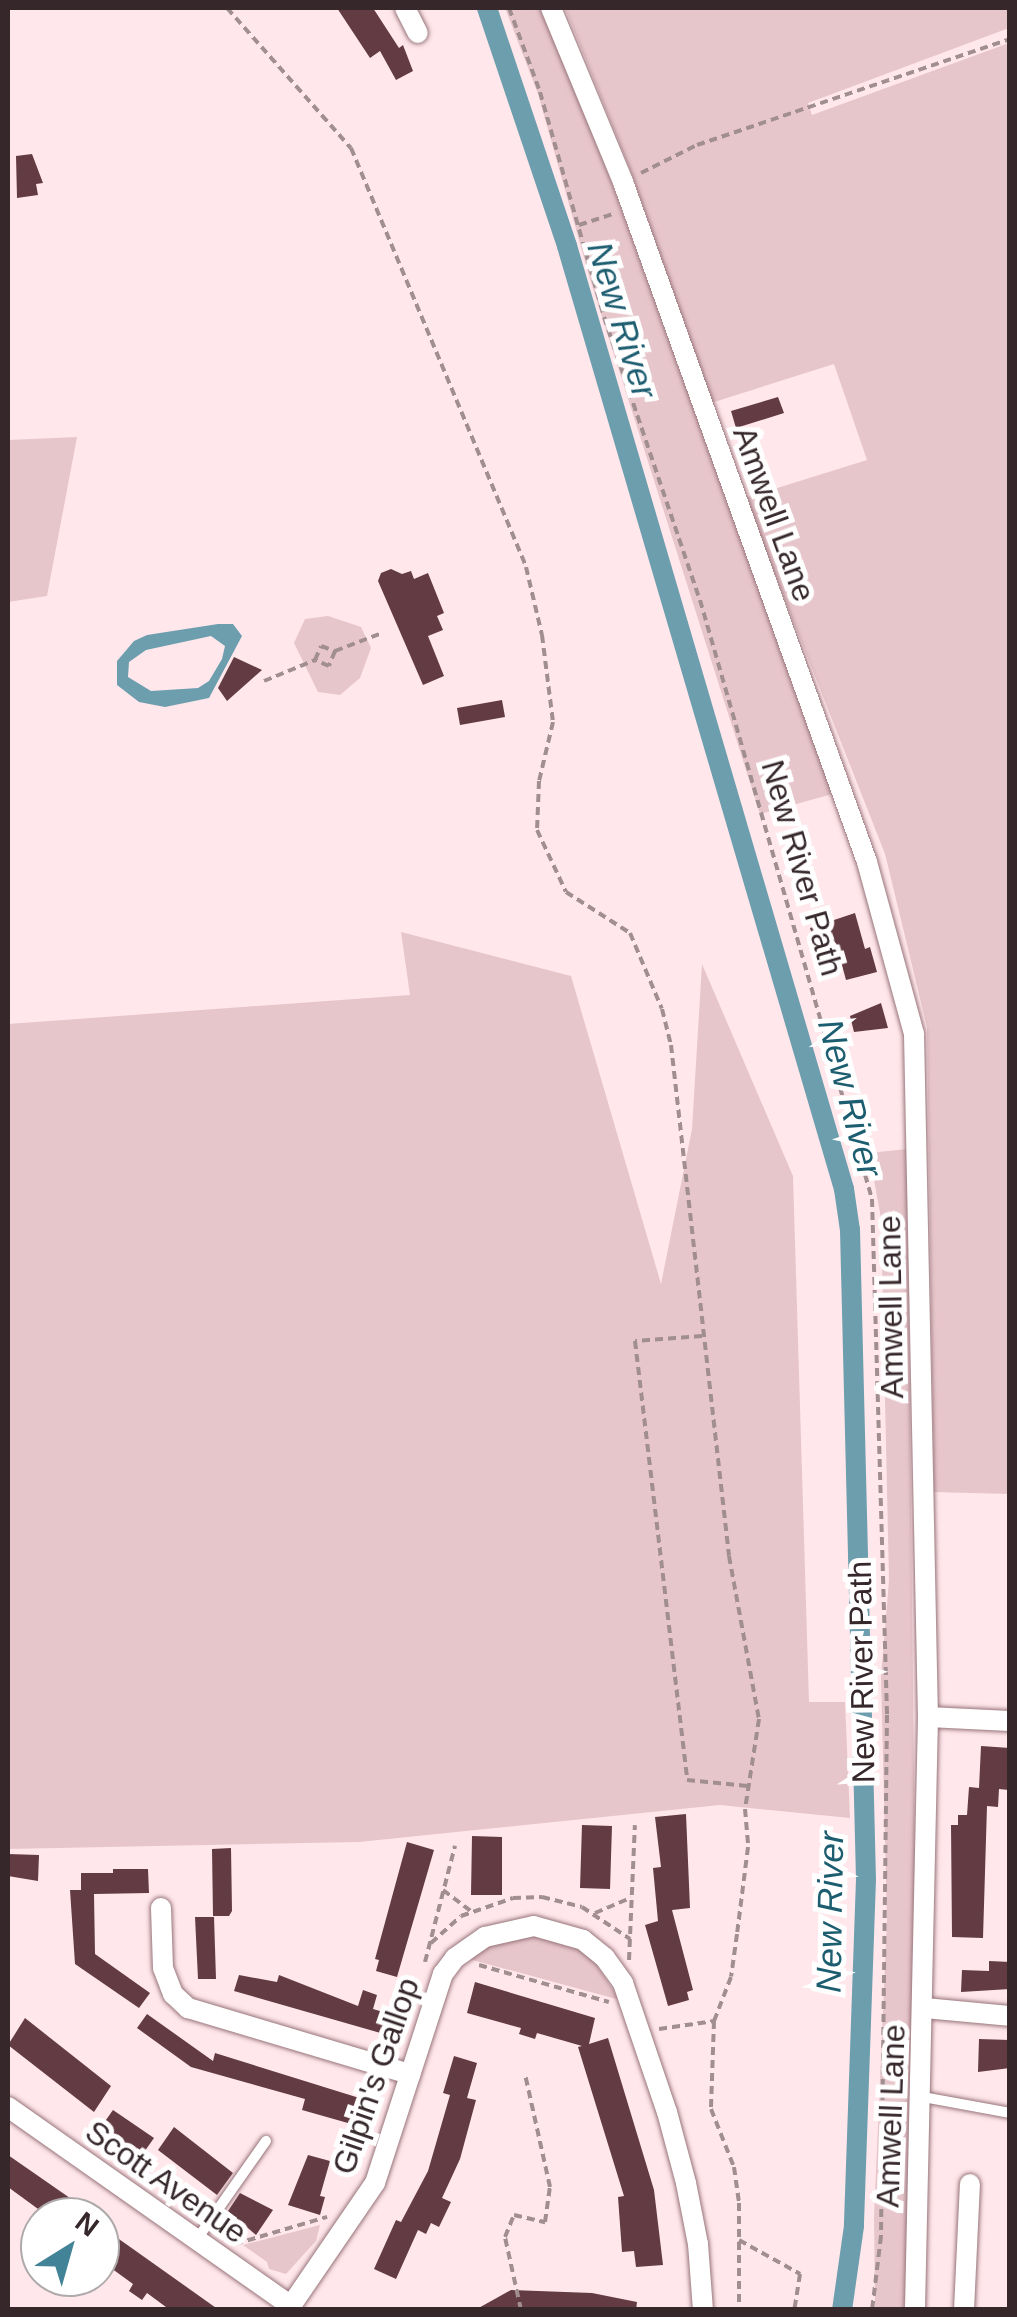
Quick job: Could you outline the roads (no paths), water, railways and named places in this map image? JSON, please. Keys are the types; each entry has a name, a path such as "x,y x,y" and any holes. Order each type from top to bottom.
{"street":[{"path":"404,8 418,32"},
{"name":"Amwell Lane","path":"550,8 623,182 867,862 914,1034 928,1717 923,2097 915,2310"},
{"path":"928,1717 1010,1721"},
{"path":"161,1908 163,1968 173,1994 188,2008 410,2074"},
{"name":"Gilpin's Gallop","path":"289,2308 360,2207 385,2157 434,1991 455,1958 502,1930 550,1927 595,1948 615,1970 643,2013 698,2244 702,2310"},
{"path":"924,2008 1010,2016"},
{"name":"Scott Avenue","path":"8,2107 289,2308"},
{"path":"964,2310 970,2184"}],"lane":[{"path":"923,2097 1010,2113"},
{"path":"205,2245 266,2140"}],"water":[{"path":"233,624 242,636 209,698 165,707 139,702 117,685 117,661 134,641 147,635","holes":["211,636 225,646 209,681 198,688 151,691 128,677 129,662 146,650"]}],"waterway":[{"name":"New River","path":"487,8 567,246 844,1189 850,1230 866,1879 854,2226 842,2310"}]}
